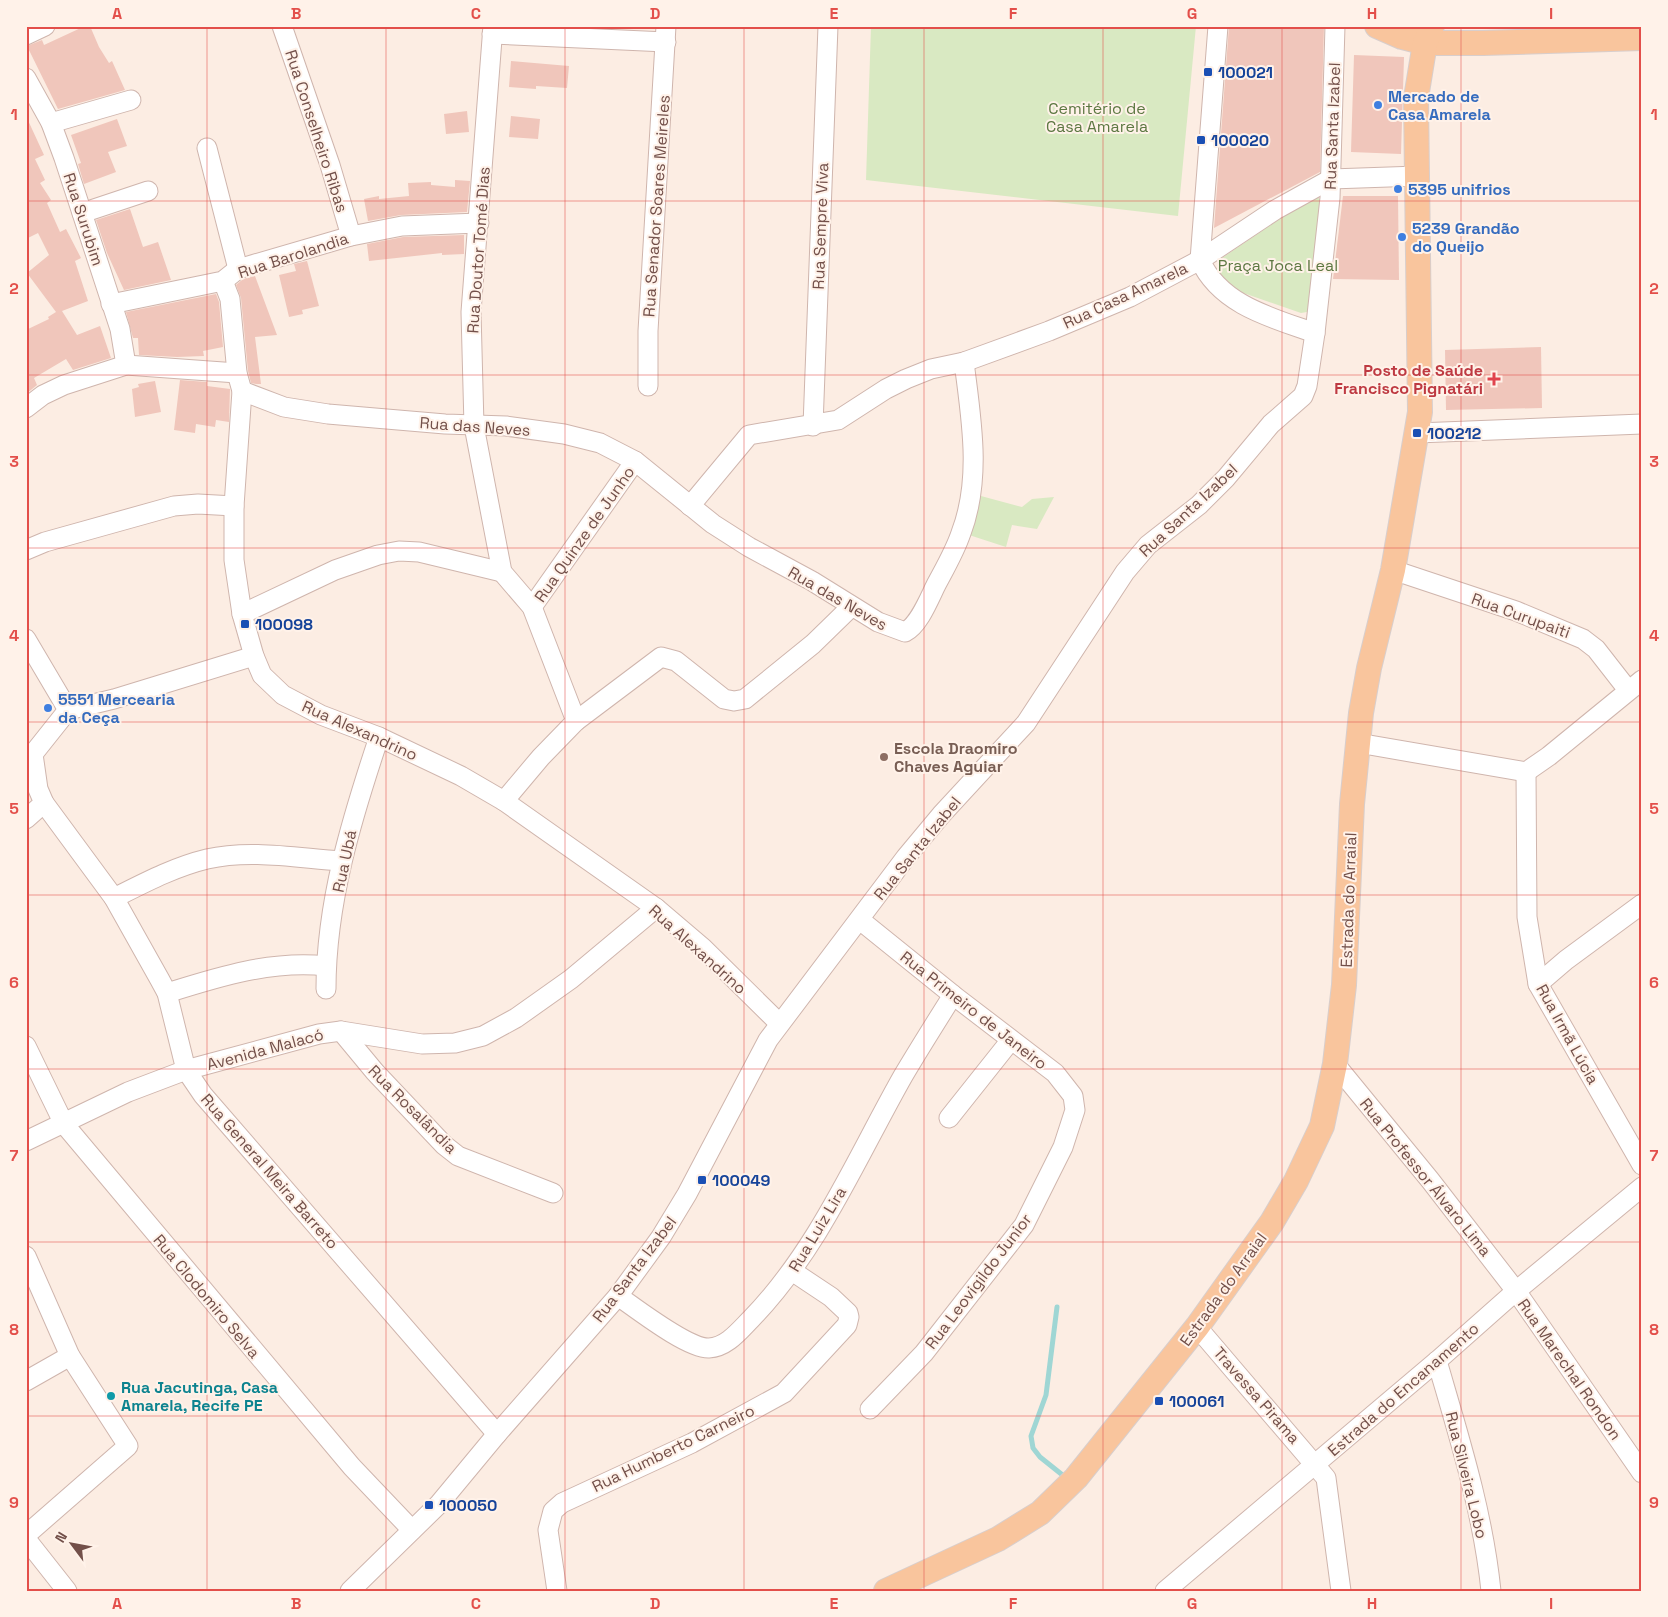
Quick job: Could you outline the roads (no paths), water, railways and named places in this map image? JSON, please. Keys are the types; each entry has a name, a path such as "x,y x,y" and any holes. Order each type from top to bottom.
{"main road":[{"path":"1377,26 1402,37 1428,35 1483,43 1642,38"},
{"name":"Estrada do Arraial","path":"893,1590 998,1539 1040,1513 1076,1478 1198,1327 1272,1222 1296,1181 1322,1126 1335,1064 1344,985 1352,804 1358,743 1369,668 1393,570 1418,433 1420,412 1416,98 1428,35"}],"street":[{"path":"26,35 45,26"},
{"name":"Rua Conselheiro Ribas","path":"282,26 330,165 351,236"},
{"name":"Rua Sempre Viva","path":"813,426 828,26"},
{"path":"1218,26 1200,260 1212,279 1241,304 1265,316 1315,333"},
{"name":"Rua Santa Izabel","path":"350,1591 439,1504 497,1434 618,1296 661,1237 687,1194 768,1040 779,1024 860,920 906,857 941,815 1026,723 1125,572 1148,545 1220,484 1271,424 1303,396 1307,386 1315,333 1331,179 1335,26"},
{"path":"492,30 666,34"},
{"name":"Rua Doutor Tomé Dias","path":"492,30 479,223 470,312 474,426 502,572"},
{"name":"Rua Senador Soares Meireles","path":"648,386 648,331 666,34"},
{"name":"Rua Surubim","path":"26,78 51,124 120,329 126,365"},
{"path":"51,124 131,100"},
{"path":"207,148 238,269"},
{"name":"Rua Casa Amarela","path":"813,426 838,420 886,389 906,379 931,369 964,362 1130,297 1200,260 1274,210 1331,179 1418,176"},
{"path":"82,213 148,191"},
{"name":"Rua Barolandia","path":"111,304 223,280 238,269 351,236 402,226 479,223"},
{"name":"Rua Alexandrino","path":"223,280 230,299 237,373 242,392 234,506 234,560 242,614 254,656 262,675 283,695 321,715 379,737 461,776 504,801 656,908 703,948 779,1024"},
{"name":"Rua das Neves","path":"242,392 284,407 328,414 474,426 506,426 564,434 600,443 635,461 690,506 749,547 812,581 852,607 896,631 905,632 912,626 933,592 961,533 972,493 972,428 964,362"},
{"path":"26,408 43,395 64,385 126,365 237,373"},
{"path":"1418,433 1642,424"},
{"path":"690,506 749,435 813,426"},
{"name":"Rua Quinze de Junho","path":"532,606 635,461"},
{"path":"26,550 44,542 174,506 198,504 234,506"},
{"path":"242,614 335,570 378,555 399,551 419,552 502,572 532,606 576,721"},
{"name":"Rua Curupaiti","path":"1393,570 1516,611 1583,639 1635,685"},
{"path":"504,801 541,757 576,721 661,657 676,661 724,699 734,701 745,699 813,644 852,607"},
{"path":"26,639 68,710"},
{"path":"30,752 68,710 114,699 254,656"},
{"path":"1358,743 1526,772 1549,756 1635,685"},
{"name":"Rua Ubá","path":"326,989 326,966 341,861 360,792 379,737"},
{"name":"Rua General Meira Barreto","path":"30,752 38,789 44,803 114,898 167,993 186,1070 203,1095 497,1434"},
{"name":"Rua Irmã Lúcia","path":"1526,772 1527,917 1538,984 1642,1165"},
{"path":"26,818 44,803"},
{"path":"114,898 172,870 207,859 254,854 341,861"},
{"path":"1538,984 1566,960 1642,904"},
{"name":"Avenida Malacó","path":"26,1141 128,1092 186,1070 319,1034 341,1031 422,1044 455,1043 483,1036 516,1018 571,979 656,908"},
{"name":"Rua Primeiro de Janeiro","path":"860,920 953,996 1055,1073 1073,1096 1075,1110"},
{"path":"167,993 228,974 275,967 326,966"},
{"name":"Rua Luiz Lira","path":"618,1296 690,1344 710,1348 721,1345 734,1336 774,1295 792,1271 847,1179 903,1076 953,996"},
{"name":"Rua Rosalândia","path":"341,1031 375,1072 444,1145 458,1156 553,1193"},
{"path":"949,1118 1011,1040"},
{"name":"Rua Clodomiro Selva","path":"26,1046 64,1124 352,1467 412,1530"},
{"name":"Rua Professor Álvaro Lima","path":"1335,1064 1430,1180 1516,1290"},
{"name":"Rua Leovigildo Junior","path":"870,1409 924,1353 1024,1225 1063,1147 1075,1110"},
{"name":"Estrada do Encanamento","path":"1165,1591 1437,1361 1516,1290 1642,1187"},
{"path":"26,1256 70,1356 128,1446 26,1537 67,1591"},
{"name":"Rua Humberto Carneiro","path":"557,1591 548,1530 549,1520 556,1507 586,1490 692,1443 784,1393 847,1325 849,1317 842,1306 792,1271"},
{"name":"Rua Marechal Rondon","path":"1516,1290 1642,1473"},
{"name":"Travessa Pirama","path":"1198,1327 1316,1464 1327,1483 1341,1591"},
{"path":"26,1381 70,1356"},
{"name":"Rua Silveira Lobo","path":"1437,1361 1469,1471 1488,1563 1491,1591"}],"waterway":[{"path":"1057,1307 1046,1395 1031,1436 1033,1448 1040,1457 1065,1477"}],"place":[{"name":"100021","path":"1208,72"},
{"name":"Mercado de Casa Amarela","path":"1378,105"},
{"name":"100020","path":"1201,140"},
{"name":"5395 unifrios","path":"1398,189"},
{"name":"5239 Grandão do Queijo","path":"1402,237"},
{"name":"Posto de Saúde Francisco Pignatári","path":"1494,379"},
{"name":"100212","path":"1417,433"},
{"name":"100098","path":"245,624"},
{"name":"5551 Mercearia da Ceça","path":"48,708"},
{"name":"Escola Draomiro Chaves Aguiar","path":"884,757"},
{"name":"100049","path":"702,1180"},
{"name":"Rua Jacutinga, Casa Amarela, Recife PE","path":"111,1396"},
{"name":"100061","path":"1159,1401"},
{"name":"100050","path":"429,1505"}],"park label":[{"name":"Cemitério de Casa Amarela","path":"1097,117"},
{"name":"Praça Joca Leal","path":"1278,265"}]}
